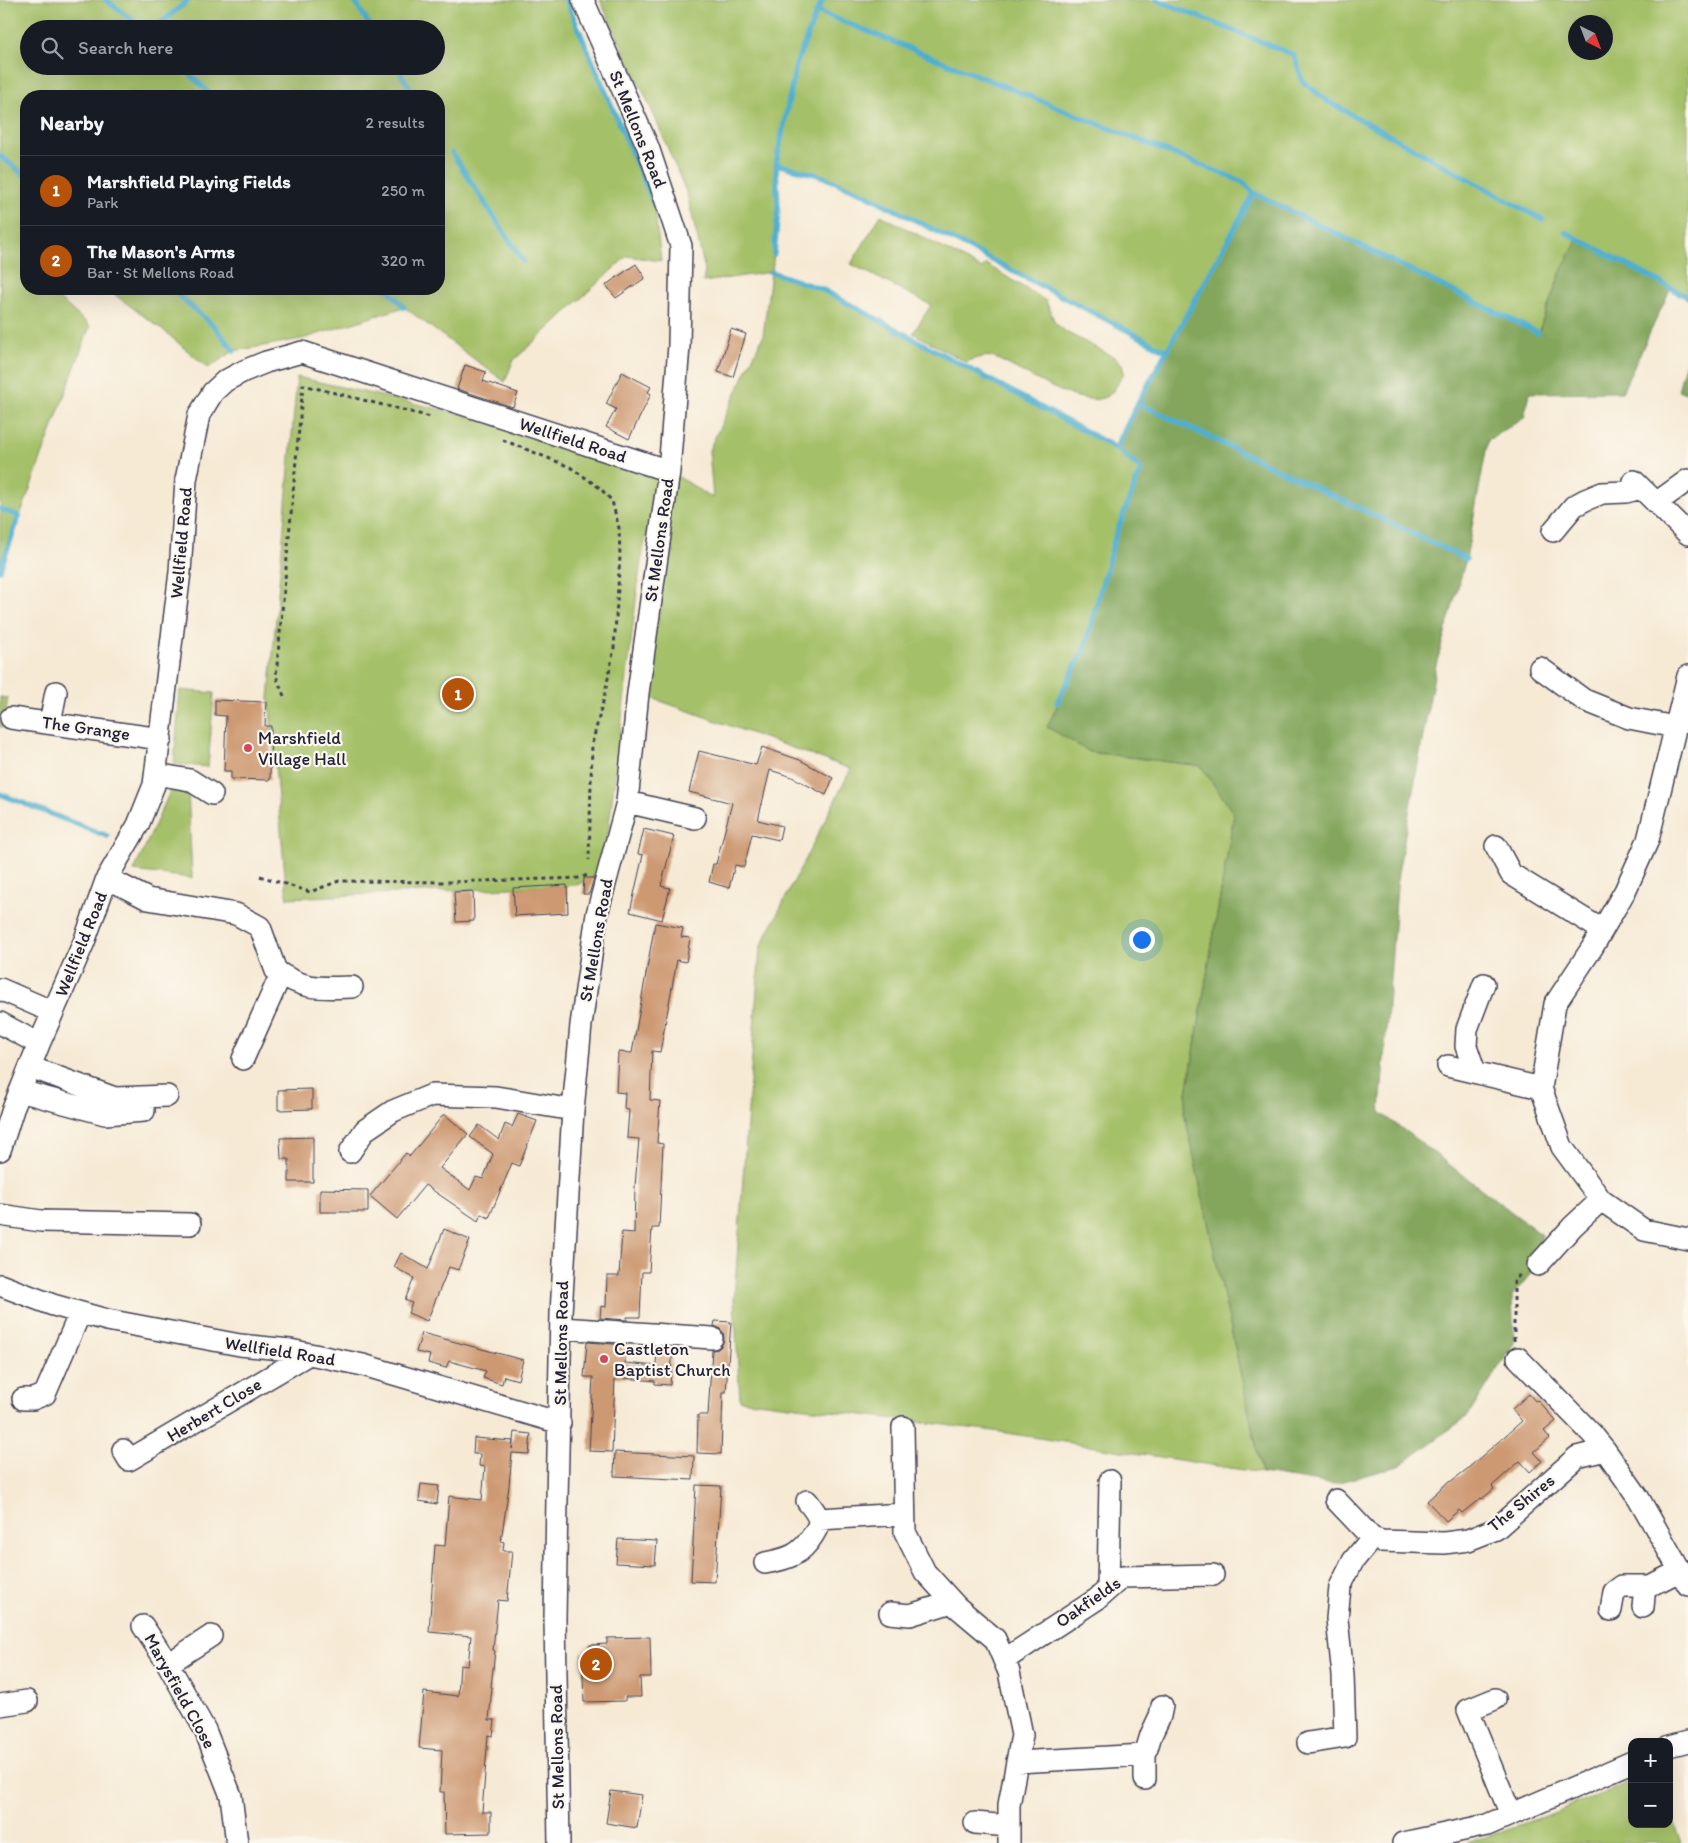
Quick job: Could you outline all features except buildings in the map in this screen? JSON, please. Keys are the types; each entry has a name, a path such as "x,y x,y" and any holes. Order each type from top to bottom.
{"street":[{"name":"St Mellons Road","path":"559,1843 555,1619 561,1328 573,1110 581,1025 597,914 627,802 638,693 669,471 679,346 681,246 648,147 583,0"},
{"name":"Wellfield Road","path":"0,1150 3,1126 84,942 107,878 138,825 154,785 180,572 186,480 199,415 213,392 225,381 244,370 302,352 669,471"},
{"path":"1553,531 1574,506 1602,493 1644,491 1688,480"},
{"path":"1644,491 1688,534"},
{"path":"1540,668 1584,700 1629,718 1675,727"},
{"path":"1688,676 1662,789 1648,840 1625,891 1555,1004 1541,1088 1562,1147 1601,1200 1644,1230 1688,1239"},
{"path":"50,723 56,692"},
{"name":"The Grange","path":"11,718 161,739"},
{"path":"156,774 190,780 212,794"},
{"path":"627,802 695,818"},
{"path":"1496,846 1511,874 1602,930"},
{"path":"107,878 148,899 236,914 260,927 276,971 293,982 315,988 352,987"},
{"path":"243,1059 281,974"},
{"path":"1475,1072 1466,1046 1467,1029 1484,984"},
{"path":"0,989 54,1012"},
{"path":"0,1023 39,1044"},
{"path":"30,1066 115,1098 167,1096"},
{"path":"1448,1066 1541,1088"},
{"path":"20,1091 105,1114 148,1110"},
{"path":"350,1152 365,1130 393,1111 432,1095 496,1097 573,1110"},
{"path":"1538,1265 1573,1226 1601,1200"},
{"path":"0,1215 41,1221 190,1224"},
{"name":"Wellfield Road","path":"0,1285 53,1306 108,1320 240,1345 290,1350 363,1365 560,1423"},
{"path":"23,1398 33,1400 45,1394 80,1313"},
{"path":"561,1328 712,1338"},
{"name":"Herbert Close","path":"124,1450 129,1460 309,1354"},
{"path":"1518,1358 1592,1434 1605,1450 1638,1497 1684,1577 1650,1586 1644,1597 1622,1586 1614,1592 1612,1610"},
{"path":"902,1427 905,1532 925,1572 952,1602 995,1639 1009,1672 1022,1735 1009,1805 1009,1834 975,1823"},
{"name":"The Shires","path":"1372,1538 1381,1541 1444,1543 1468,1540 1496,1528 1576,1457 1605,1450"},
{"path":"1108,1589 1110,1481"},
{"path":"1308,1743 1345,1737 1343,1675 1337,1619 1340,1587 1353,1561 1372,1538 1336,1500"},
{"path":"765,1563 784,1560 796,1554 808,1544 818,1526 819,1519 807,1501"},
{"path":"819,1519 904,1514"},
{"name":"Oakfields","path":"1004,1660 1097,1599 1122,1576 1213,1575"},
{"path":"890,1613 910,1615 952,1602"},
{"name":"Marysfield Close","path":"144,1626 205,1730 231,1796 237,1843"},
{"path":"168,1664 212,1636"},
{"path":"1495,1699 1468,1710 1511,1815"},
{"path":"0,1705 27,1701"},
{"path":"1145,1779 1145,1755 1162,1706"},
{"path":"1673,1745 1688,1741"},
{"path":"1017,1762 1145,1755"},
{"path":"1404,1843 1487,1825 1628,1764"}],"path":[{"path":"284,696 276,676 276,668 303,385 432,417"},
{"path":"496,438 570,467 600,488 612,501 619,528 620,556 614,648 592,744 589,865"},
{"path":"260,876 310,892 339,881 448,882 571,879 581,878 589,874"},
{"path":"1518,1358 1514,1346 1514,1282 1527,1266 1538,1265"}],"green space":[{"path":"0,0 566,0 654,204 661,261 627,256 513,361 505,382 404,307 302,339 234,351 208,368 163,330 115,295 445,295 445,90 20,90 20,295 55,295 90,326 0,570"},
{"path":"600,0 1688,0 1688,297 1579,239 1562,269 1538,333 1255,193 1167,351 867,195 819,175 776,164 778,210 772,272 821,289 1116,448 1141,469 1115,537 1085,647 1057,703 1090,752 1201,766 1234,814 1184,1111 1262,1473 994,1431 740,1400 734,1300 760,948 851,769 638,693 669,471 713,498 709,450 763,336 771,272 703,282 705,270 687,194 650,106"},
{"path":"1254,193 1538,333 1562,269 1578,239 1671,288 1622,392 1529,393 1524,418 1488,440 1466,559 1436,665 1398,873 1380,1112 1542,1235 1538,1265 1512,1296 1514,1343 1468,1416 1399,1466 1332,1484 1262,1473 1184,1111 1234,814 1201,766 1090,752 1047,727 1085,647 1115,537 1141,469 1116,448 1138,403"},
{"path":"881,215 982,269 986,264 1046,301 1055,323 1066,332 1114,357 1122,364 1124,373 1113,390 1109,395 1098,399 1067,394 992,357 982,357 966,362 913,333 931,305 851,264"},
{"path":"1688,354 1688,394 1678,390"},
{"path":"297,377 461,414 658,477 640,567 606,851 597,875 577,885 287,898 269,698"},
{"path":"180,690 214,693 208,767 174,764"},
{"path":"0,697 8,698 3,727 0,727"},
{"path":"173,785 188,789 192,878 134,871"},
{"path":"1628,1784 1628,1828 1673,1828 1673,1820 1681,1843 1467,1843 1530,1822"}],"waterway":[{"path":"106,0 132,20"},
{"path":"164,20 189,0"},
{"path":"354,0 366,20"},
{"path":"566,0 654,204"},
{"path":"774,254 778,210 776,164 796,65 823,0"},
{"path":"1157,0 1294,55 1303,82 1329,102 1543,220"},
{"path":"817,11 1243,182 1254,193 1538,333"},
{"path":"191,75 206,90"},
{"path":"402,75 411,90"},
{"path":"452,153 523,261"},
{"path":"0,156 20,171"},
{"path":"776,164 819,175 867,195 1167,351"},
{"path":"1116,448 1138,403 1254,193"},
{"path":"1565,232 1688,297"},
{"path":"771,272 821,289 1116,448 1141,469 1115,537 1085,647 1057,703"},
{"path":"178,295 215,327 234,351"},
{"path":"393,295 404,307"},
{"path":"1138,403 1466,559"},
{"path":"0,509 19,516 0,570"},
{"path":"0,794 107,836"}],"place":[{"name":"Marshfield Playing Fields","path":"458,694"},
{"name":"Marshfield Village Hall","path":"248,748"},
{"name":"Castleton Baptist Church","path":"604,1359"},
{"name":"The Mason's Arms","path":"596,1664"}]}
